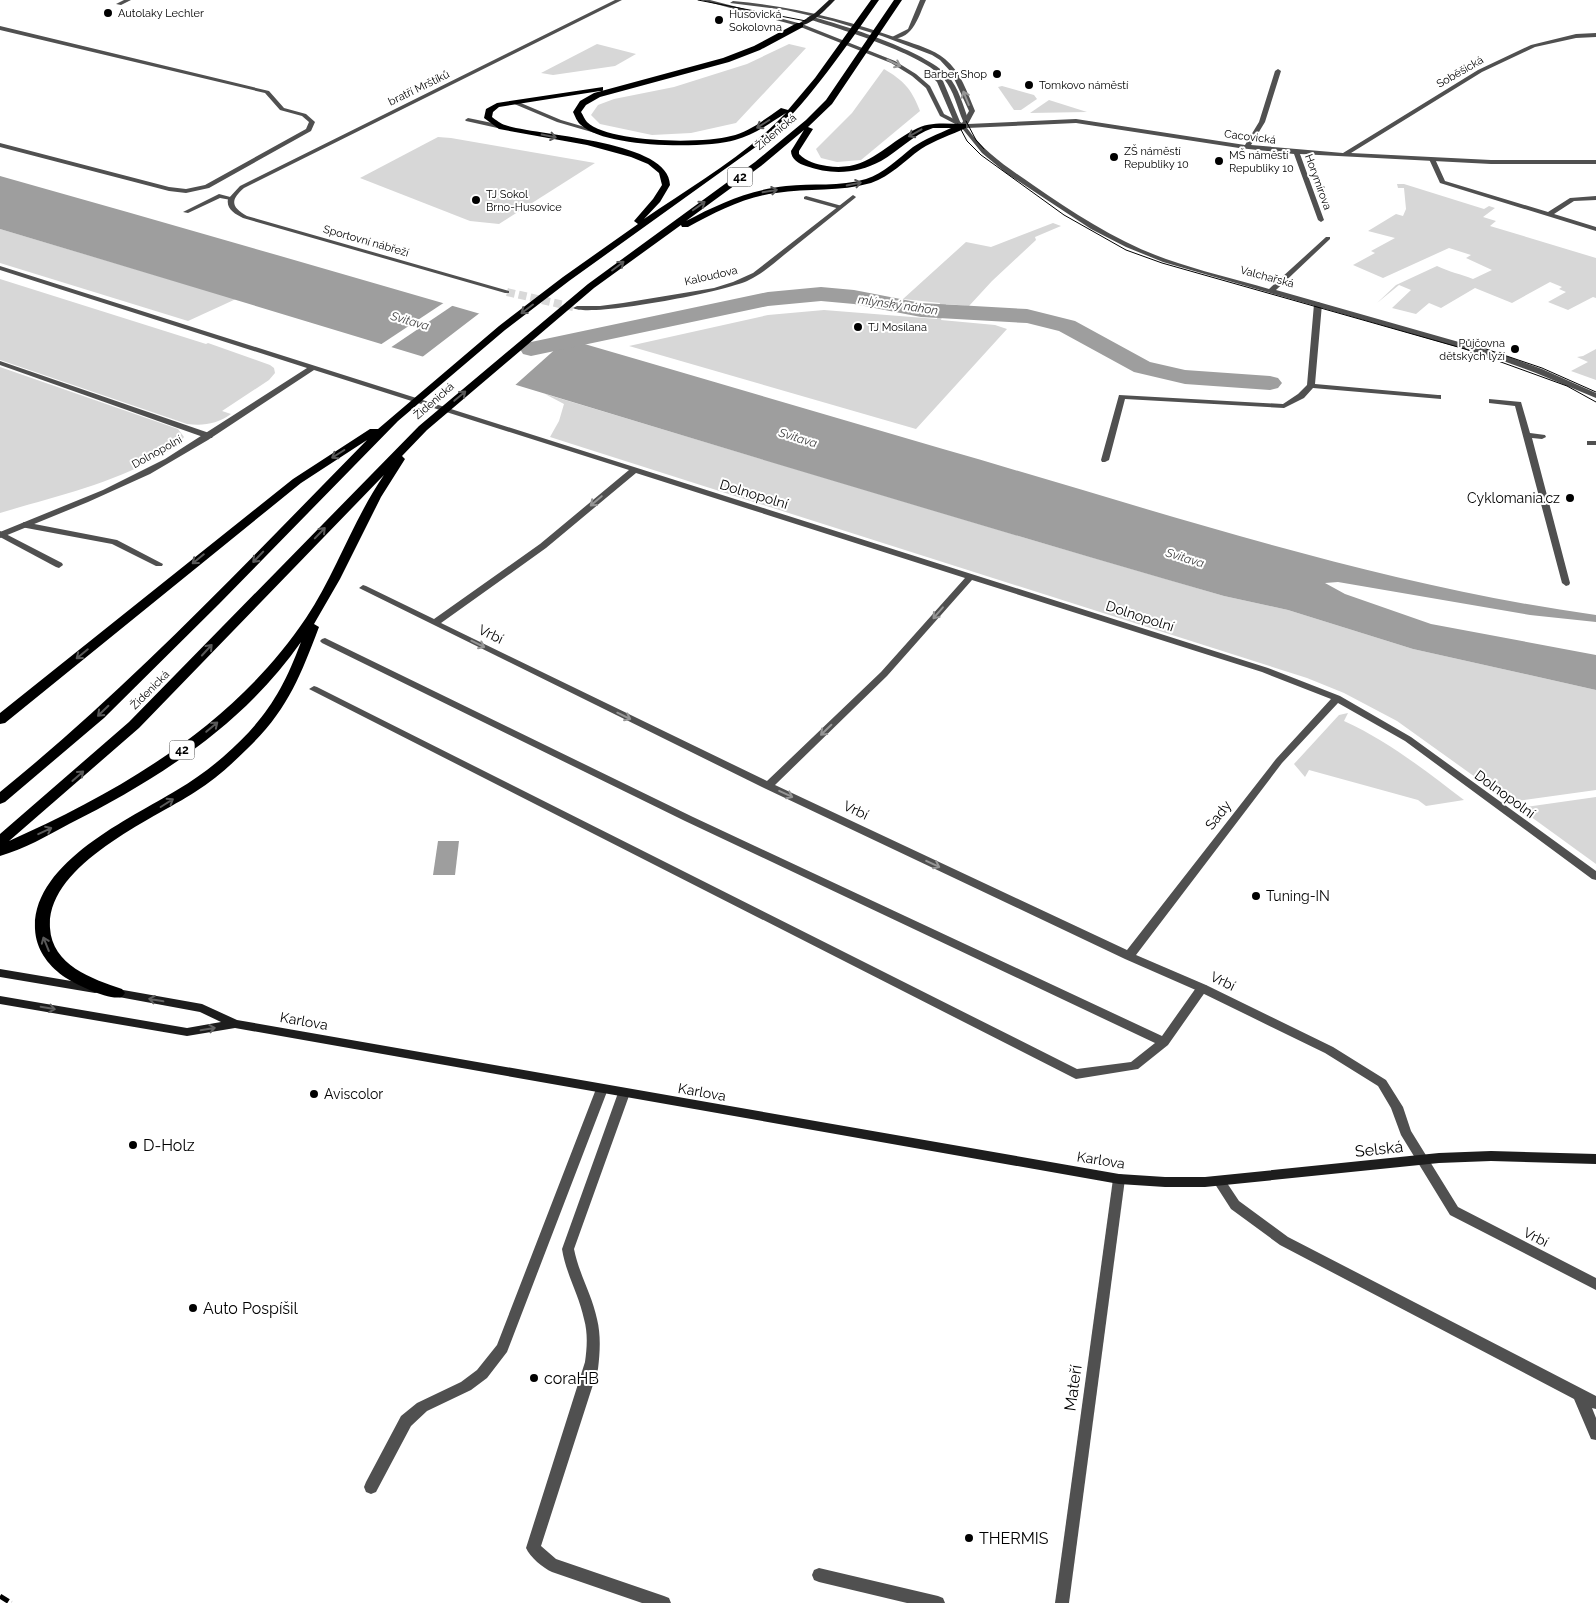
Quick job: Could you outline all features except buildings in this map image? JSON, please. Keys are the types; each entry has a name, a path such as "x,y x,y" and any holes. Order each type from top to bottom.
{"highway":[{"name":"Židenická","path":"0,798 56,754 138,676 215,601 394,419 502,328 566,279 751,148 787,116 818,80 875,0"},
{"name":"Židenická","path":"0,841 82,773 174,686 423,428 591,286 770,156 829,102 898,0"},
{"path":"804,97 750,132 718,142 666,143 612,135 584,124 578,116 579,107 589,98 726,60 757,48 805,21"},
{"path":"619,242 663,192 666,185 664,172 653,163 631,153 502,127 488,118 489,110 497,105 640,83"},
{"path":"829,102 795,151 802,162 826,169 846,170 869,164 913,132 925,128 962,124"},
{"path":"646,246 724,205 750,195 784,189 844,186 877,178 922,145 962,124"},
{"path":"0,721 297,481 394,419"},
{"name":"42","path":"0,851 68,820 105,800 172,758 233,710 280,662 298,639 324,598 355,534 376,497 396,464 423,428"},
{"path":"116,993 94,986 75,976 51,956 45,946 42,934 42,921 50,894 72,866 125,828 192,787 233,755 252,737 268,718 292,681 324,598"}],"main road":[{"path":"805,21 817,14 832,0"},
{"name":"Karlova","path":"0,973 202,1008 235,1024 1119,1178 1165,1182"},
{"name":"Karlova","path":"0,1000 187,1032 235,1024"},
{"name":"Selská","path":"1165,1182 1219,1181 1422,1160 1491,1156 1596,1159"}],"street":[{"path":"119,4 128,0"},
{"name":"bratří Mrštíků","path":"231,198 242,187 619,0"},
{"path":"704,0 805,21 841,32 914,61 928,69 940,81 962,124"},
{"path":"894,38 910,30 924,0"},
{"path":"717,2 763,4 852,22 934,54 950,66 961,85 972,112 962,124"},
{"path":"805,21 908,70 928,87 942,115 962,124"},
{"path":"0,28 267,92 282,108 304,115 312,122 309,130 207,187 186,191 169,189 0,145"},
{"name":"Soběšická","path":"1345,154 1480,71 1534,46 1576,36 1596,35"},
{"path":"1248,147 1262,122 1278,71"},
{"path":"514,102 559,121 612,135"},
{"path":"468,120 502,127"},
{"name":"Cacovická","path":"962,124 1076,121 1248,147 1296,152 1491,162 1596,162"},
{"name":"Valchařská","path":"962,124 974,143 983,152 1068,213 1130,248 1165,261 1498,356 1539,371 1596,396"},
{"name":"Horymírova","path":"1296,152 1321,220"},
{"path":"1432,159 1442,182 1596,229"},
{"path":"186,212 219,196 231,198"},
{"name":"Kaloudova","path":"577,308 607,308 718,288 742,281 754,274 853,197"},
{"name":"Sportovní nábřeží","path":"231,198 232,209 245,217 507,292"},
{"path":"806,198 840,207"},
{"path":"1549,214 1572,199 1596,198"},
{"path":"1272,290 1328,238"},
{"name":"Dolnopolní","path":"0,268 1265,670 1337,698 1408,740 1596,876"},
{"path":"1105,460 1122,397 1284,406 1301,396 1312,386 1318,304"},
{"path":"0,363 209,436"},
{"name":"Dolnopolní","path":"0,535 103,494 167,461 209,436 312,368"},
{"path":"1312,386 1438,397"},
{"path":"1492,402 1518,404 1528,435 1566,582"},
{"path":"1528,435 1542,437"},
{"path":"435,623 543,546 634,470"},
{"path":"24,525 114,542 159,564"},
{"path":"0,535 59,565"},
{"path":"768,786 884,674 971,576"},
{"name":"Vrbí","path":"362,588 768,786 1129,956 1202,988 1329,1050 1382,1083 1397,1107 1405,1132 1454,1211 1596,1284"},
{"path":"325,641 698,823 1164,1042"},
{"path":"314,688 1076,1074 1134,1066 1164,1042 1202,988"},
{"name":"Sady","path":"1129,956 1279,761 1337,698"},
{"path":"371,1487 406,1421 422,1407 466,1386 482,1374 502,1348 602,1089"},
{"path":"624,1093 568,1249 574,1275 589,1312 592,1326 594,1341 592,1363 533,1548 552,1565 664,1603"},
{"name":"Mateří","path":"1062,1603 1119,1178"},
{"path":"1219,1181 1235,1205 1284,1241 1446,1323 1596,1403"},
{"path":"1579,1394 1596,1434"},
{"path":"819,1575 938,1603"}],"shaded area":[{"path":"597,44 636,54 615,66 553,75 541,73"},
{"path":"789,44 806,48 736,123 691,133 652,135 600,124 591,115 598,105 614,99 674,87 747,64"},
{"path":"884,69 897,77 906,86 920,111 861,160 837,162 821,158 816,149 852,113"},
{"path":"1002,86 1034,95 1037,99 1021,110 1014,110 998,87"},
{"path":"1049,100 1087,112 1030,113"},
{"name":"TJ Sokol Brno-Husovice","path":"438,137 595,163 499,224 470,221 360,178"},
{"path":"1397,184 1404,184 1484,209 1489,206 1495,208 1483,217 1496,221 1490,226 1596,258 1596,298 1593,297 1568,310 1548,302 1566,292 1559,289 1562,287 1550,282 1512,303 1475,288 1441,308 1429,303 1416,314 1392,308 1411,290 1399,285 1377,303 1396,285 1437,266 1473,279 1492,270 1466,258 1471,255 1449,248 1383,278 1353,265 1375,253 1371,251 1395,238 1368,231 1396,214 1403,216 1406,209 1404,188 1398,188"},
{"name":"TJ Mosilana","path":"1053,223 1061,226 1035,237 1036,240 992,281 969,306 946,304 941,320 995,325 1007,329 916,429 629,346 768,315 824,310 937,319 940,303 903,299 966,242 991,247"},
{"path":"0,229 236,299 188,321 0,263"},
{"path":"0,279 206,344 208,343 270,365 274,368 275,373 269,380 222,411 231,414 221,420 199,425 187,424 0,360"},
{"path":"1596,349 1596,380 1571,371 1588,362 1577,357"},
{"path":"0,367 178,429 184,437 168,452 119,476 80,490 0,513"},
{"path":"545,394 1224,596 1288,610 1413,649 1596,690 1596,790 1510,802 1397,721 1344,693 1307,678 550,437 559,421 564,404"},
{"path":"1348,713 1344,721 1391,747 1464,800 1426,806 1418,800 1309,770 1305,777 1294,764 1339,715"},
{"path":"1596,797 1596,864 1519,808"}],"water":[{"name":"Svitava","path":"0,176 472,311 1267,544 1430,585 1513,602 1596,615 1596,622 1530,615 1338,582 1325,583 1345,594 1431,624 1596,655 1596,690 1413,649 1288,610 1224,596 1165,579 0,229"},
{"path":"438,841 459,841 455,875 433,875"}],"pier":[{"path":"445,302 455,304 390,348 380,345"},
{"path":"481,312 569,337 513,387 421,358"}],"waterway":[{"name":"mlýnský náhon","path":"531,349 768,299 821,294 854,297 921,310 1027,316 1067,326 1142,367 1185,377 1270,383"}],"tunnel":[{"path":"507,292 577,308"}],"tram line":[{"path":"698,0 806,21"},
{"path":"966,121 976,140 984,149"},
{"path":"958,124 967,141 981,155 1064,215 1126,250 1162,263 1465,349 1567,386 1596,402"},
{"path":"1477,346 1542,368 1596,392"}],"railway":[{"path":"0,1596 11,1603"}],"place":[{"name":"Autolaky Lechler","path":"108,13"},
{"name":"Husovická Sokolovna","path":"719,20"},
{"name":"Barber Shop","path":"997,74"},
{"name":"Tomkovo náměstí","path":"1029,85"},
{"name":"ZŠ náměstí Republiky 10","path":"1114,157"},
{"name":"MŠ náměstí Republiky 10","path":"1219,161"},
{"name":"TJ Sokol Brno-Husovice","path":"476,200"},
{"name":"TJ Mosilana","path":"858,327"},
{"name":"Půjčovna dětských lyží","path":"1515,349"},
{"name":"Cyklomania.cz","path":"1570,498"},
{"name":"Tuning-IN","path":"1256,896"},
{"name":"Aviscolor","path":"314,1094"},
{"name":"D-Holz","path":"133,1145"},
{"name":"Auto Pospíšil","path":"193,1308"},
{"name":"coraHB","path":"534,1378"},
{"name":"THERMIS","path":"969,1538"}]}
